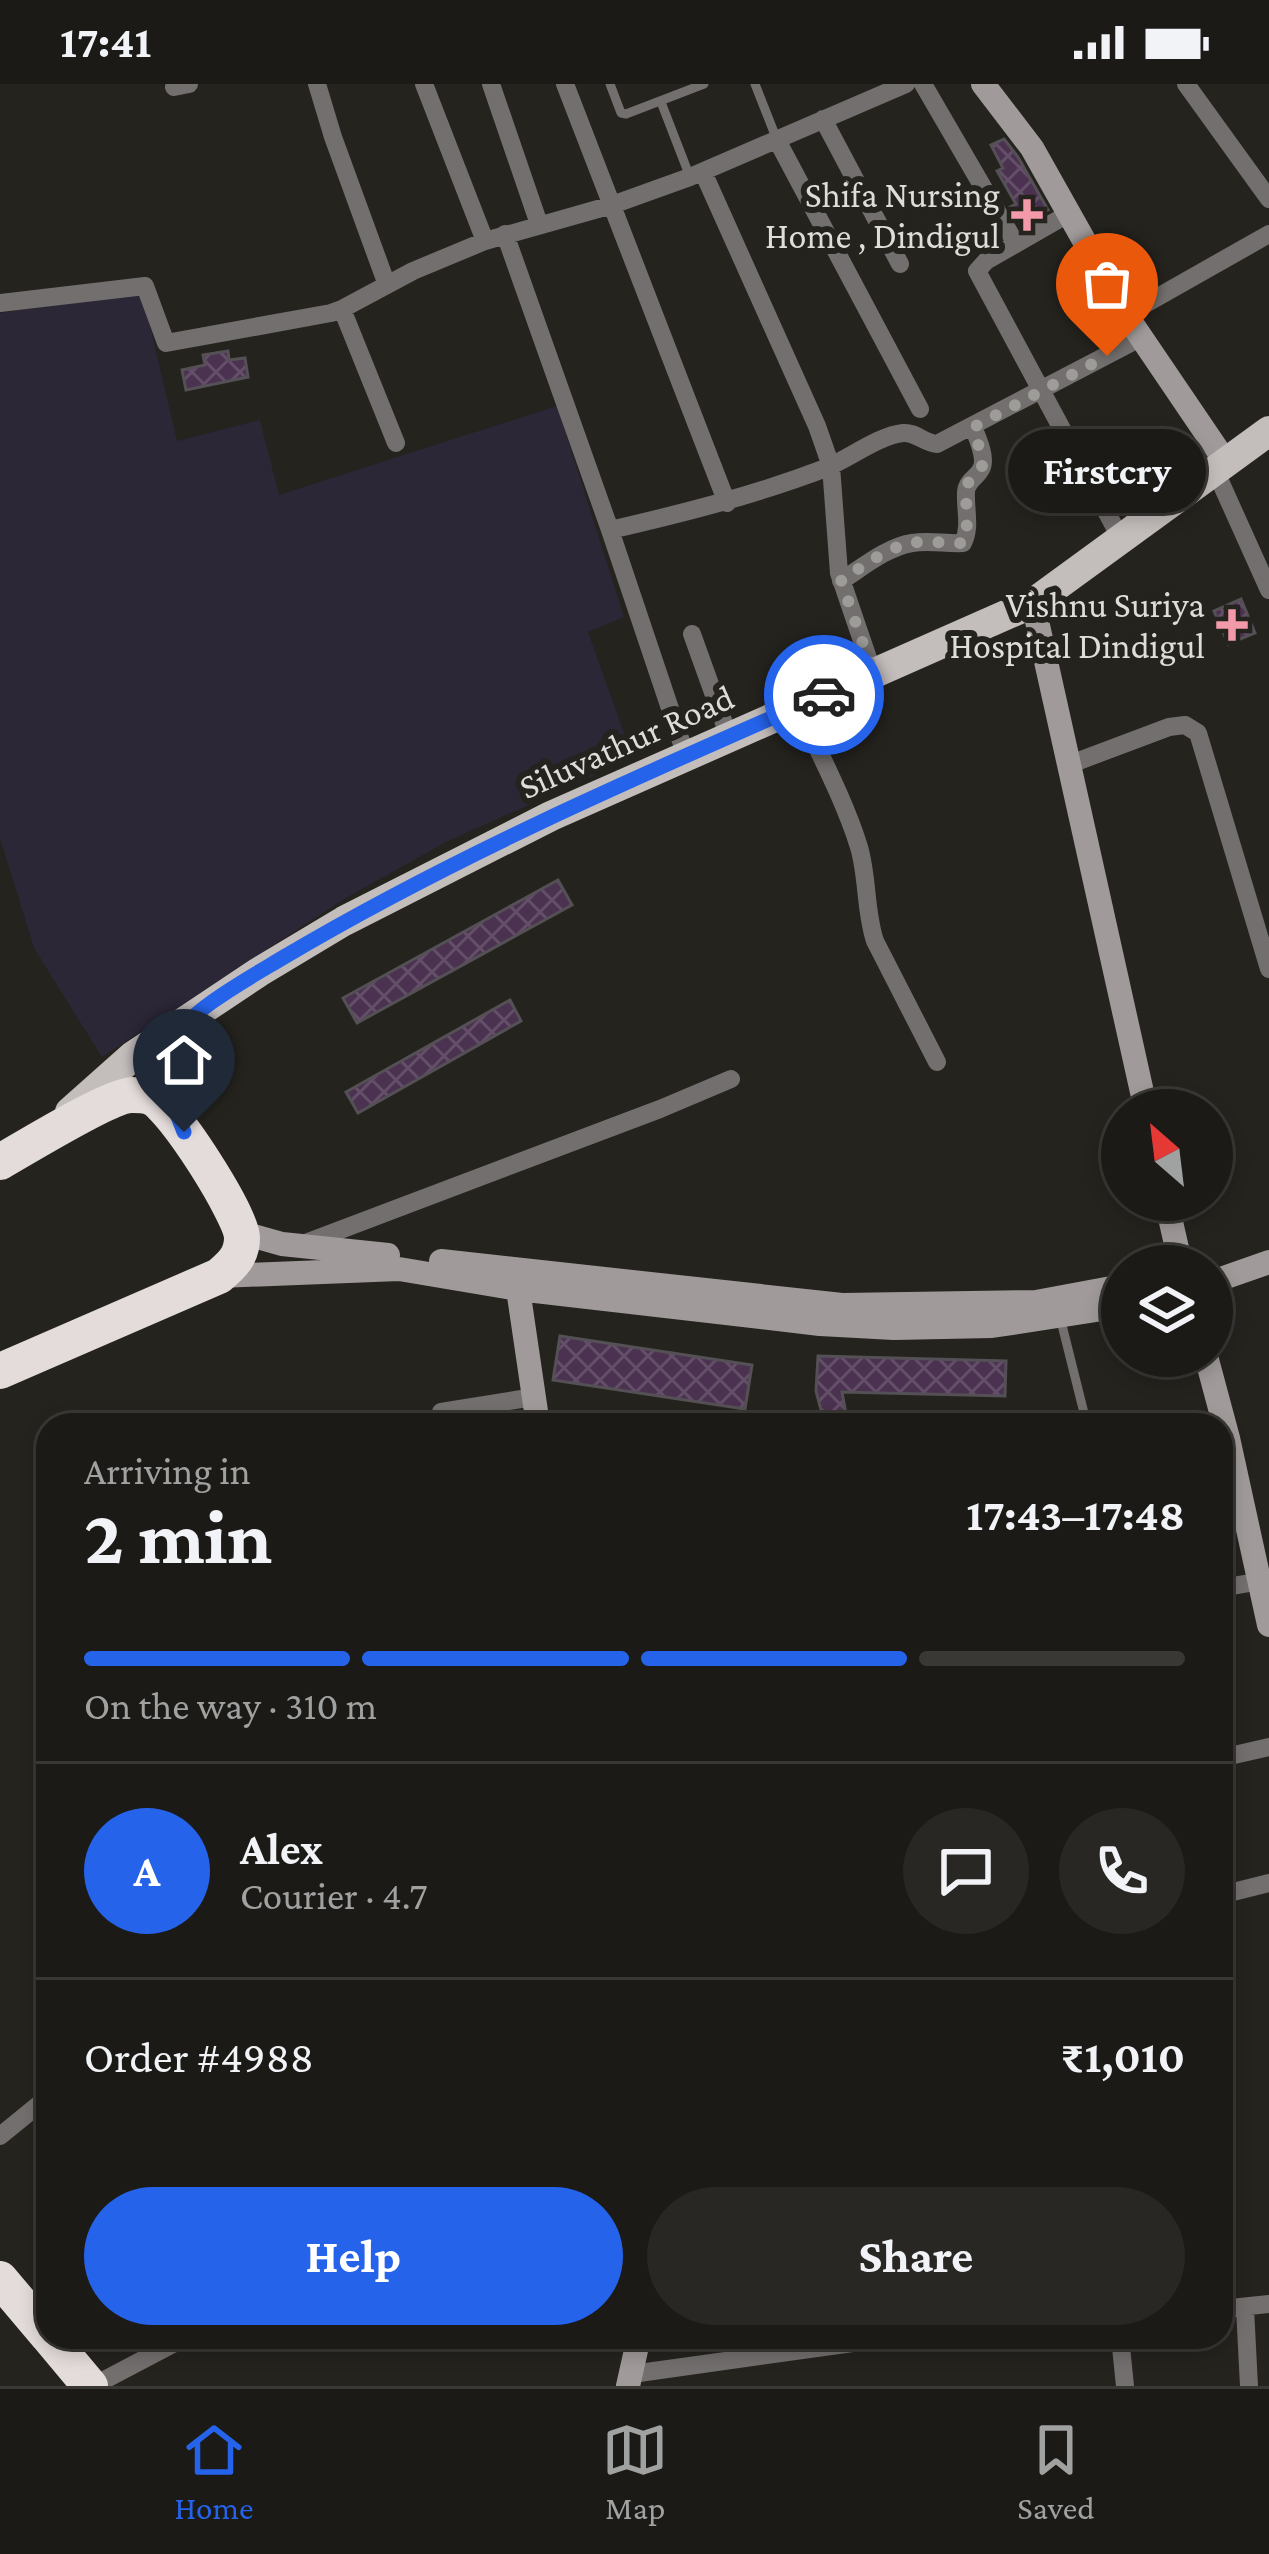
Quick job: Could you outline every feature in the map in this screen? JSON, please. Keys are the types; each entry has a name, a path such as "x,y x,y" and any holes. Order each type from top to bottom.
{"highway":[{"path":"0,1162 121,1096 152,1098 196,1147 243,1233 234,1263 218,1276 0,1371"},
{"path":"0,2279 36,2314"},
{"path":"64,2349 92,2386"}],"main road":[{"path":"983,84 1032,148 1126,315 1220,466"},
{"name":"Siluvathur Road","path":"38,1140 133,1056 344,921 551,815 1033,603 1269,431"},
{"path":"1033,603 1141,1089"},
{"name":"Siluvathur Road","path":"184,1132 163,1061 169,1044 197,1013"},
{"path":"243,1233 298,1246 894,1328 992,1326 1101,1310"},
{"path":"1233,1275 1269,1262"},
{"path":"218,1276 399,1269 518,1289 766,1308 1036,1302 1101,1290"},
{"path":"518,1289 536,1413"},
{"path":"1212,1377 1221,1413"},
{"path":"1233,1460 1269,1625"},
{"path":"630,2380 636,2349"}],"street":[{"path":"317,84 387,285"},
{"path":"424,84 485,241"},
{"path":"491,84 539,224"},
{"path":"565,84 727,502"},
{"path":"0,303 145,286 166,343 342,309 413,271 485,241 696,175 906,84"},
{"path":"923,84 1016,244"},
{"path":"1186,84 1269,199"},
{"path":"823,119 900,264"},
{"path":"777,140 920,409"},
{"path":"696,175 817,427 831,466 841,580 873,673"},
{"path":"1068,214 986,261 977,271 1121,539"},
{"path":"505,234 686,756"},
{"path":"1126,315 1269,234"},
{"path":"342,309 396,443"},
{"path":"610,530 727,502 831,466 892,435 912,434 932,445 1140,338"},
{"path":"841,580 907,543 963,543 968,483 982,467 974,427"},
{"path":"1220,466 1269,590"},
{"path":"692,634 730,736"},
{"path":"798,706 860,851 868,921 875,941 937,1062"},
{"path":"1068,764 1169,728 1185,725 1198,733 1269,969"},
{"path":"298,1246 731,1079"},
{"path":"441,1412 534,1397"},
{"path":"1233,1586 1261,1581"},
{"path":"1233,1755 1269,1747"},
{"path":"1233,1892 1269,1883"},
{"path":"0,2136 36,2107"},
{"path":"1233,2308 1269,2304"},
{"path":"1245,2308 1249,2386"},
{"path":"92,2386 163,2349"},
{"path":"630,2380 822,2349"},
{"path":"1121,2349 1125,2386"}],"lane":[{"path":"610,84 621,113 704,84"},
{"path":"755,84 777,140"},
{"path":"661,102 696,175"},
{"path":"1060,1317 1084,1413"}],"shaded area":[{"path":"142,292 177,441 260,420 279,495 557,406 624,617 588,632 633,758 446,842 344,899 102,1057 34,948 0,838 0,313"}],"building":[{"path":"1004,139 1048,210 1021,225 1010,207 1016,204 997,171 1003,168 991,145"},
{"path":"228,351 229,360 245,358 248,377 186,390 182,370 205,365 203,355"},
{"path":"1241,599 1255,633 1228,644 1214,611"},
{"path":"558,880 572,905 357,1023 343,998"},
{"path":"510,1000 521,1021 358,1113 346,1092"},
{"path":"560,1336 752,1365 745,1409 553,1380"},
{"path":"818,1356 1006,1361 1005,1396 842,1392 846,1413 822,1413 816,1391"}],"way so far":[{"path":"824,695 873,673 841,580 907,543 963,543 968,483 982,467 974,427 1107,356"}],"place":[{"name":"Shifa Nursing Home , Dindigul","path":"1027,215"},
{"name":"Firstcry","path":"1107,356"},
{"name":"Vishnu Suriya Hospital Dindigul","path":"1232,625"}],"route":[{"path":"184,1132 163,1061 169,1044 197,1013 344,921 551,815 824,695"}]}
